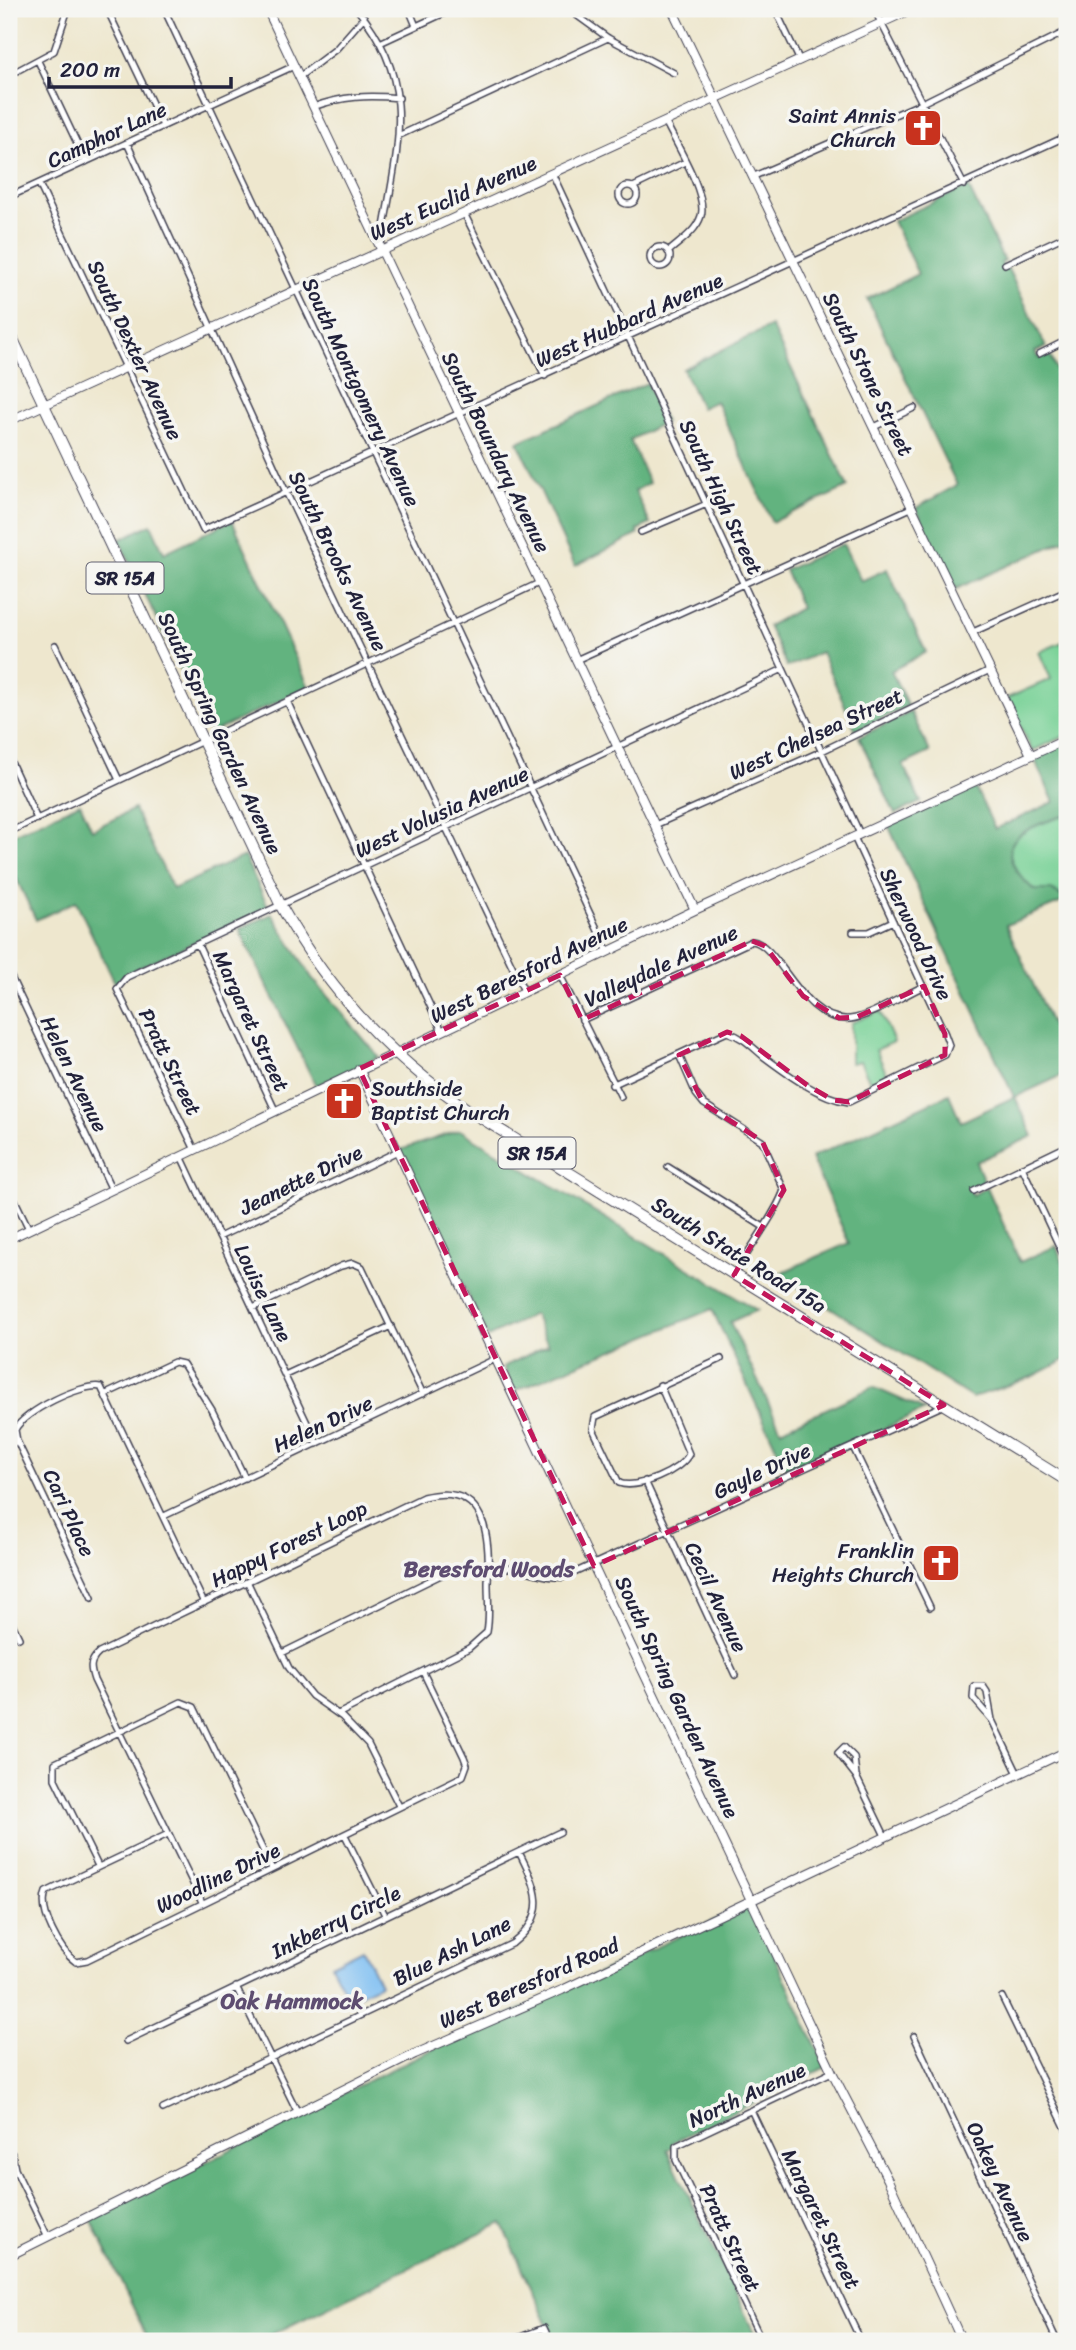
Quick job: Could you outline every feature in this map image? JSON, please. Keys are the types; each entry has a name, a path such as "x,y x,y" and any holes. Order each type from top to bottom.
{"highway":[{"name":"South Spring Garden Avenue","path":"9,331 281,906 331,984 395,1054"},
{"name":"South State Road 15a","path":"395,1054 473,1113 1067,1481"}],"street":[{"path":"9,75 54,51 68,9"},
{"path":"107,9 163,126"},
{"name":"South Montgomery Avenue","path":"164,9 608,952"},
{"name":"South Boundary Avenue","path":"267,9 695,910"},
{"path":"357,9 382,42 399,98 398,136 380,250"},
{"path":"409,9 416,26"},
{"path":"382,42 453,9"},
{"path":"568,9 608,38 674,73"},
{"path":"579,17 586,9"},
{"name":"South Stone Street","path":"672,9 1031,755"},
{"path":"775,9 800,61"},
{"path":"874,9 964,185"},
{"name":"West Euclid Avenue","path":"9,421 912,9"},
{"path":"299,76 337,49 364,17"},
{"path":"752,177 922,103 1067,31"},
{"path":"398,136 608,38"},
{"path":"38,61 86,162"},
{"name":"Camphor Lane","path":"9,197 294,66"},
{"path":"313,107 340,97 370,95 399,98"},
{"path":"665,121 702,199 702,215 693,230 668,251"},
{"name":"West Hubbard Avenue","path":"203,530 794,263 1067,136"},
{"name":"South Brooks Avenue","path":"127,143 286,492 524,991"},
{"path":"633,187 685,162"},
{"name":"South High Street","path":"552,173 709,503 744,585 822,751 857,836"},
{"name":"South Dexter Avenue","path":"38,184 203,530"},
{"path":"464,213 545,376"},
{"path":"1005,264 1067,235"},
{"path":"1039,354 1067,340"},
{"path":"874,427 914,408"},
{"path":"641,532 709,503"},
{"path":"576,660 913,507"},
{"path":"9,832 539,583"},
{"path":"973,632 1067,590"},
{"path":"55,645 119,780"},
{"name":"West Volusia Avenue","path":"117,989 127,977 783,669"},
{"name":"West Chelsea Street","path":"655,825 822,751 990,670"},
{"path":"287,701 442,1031"},
{"name":"West Beresford Avenue","path":"9,1239 359,1069 1067,738"},
{"path":"9,758 37,819"},
{"name":"Sherwood Drive","path":"679,1055 727,1032 833,1100 849,1102 945,1055 949,1045 857,836"},
{"path":"853,932 869,932 893,921"},
{"name":"Valleydale Avenue","path":"582,1020 752,941 765,946 803,996 839,1018 857,1017 924,986"},
{"name":"Margaret Street","path":"198,945 275,1110"},
{"name":"Helen Avenue","path":"9,973 111,1188"},
{"path":"560,975 612,1085 621,1097"},
{"name":"Pratt Street","path":"117,989 194,1148"},
{"path":"612,1085 679,1055 696,1094 704,1104 762,1141 784,1190 779,1204 762,1226 734,1275"},
{"name":"South Spring Garden Avenue","path":"359,1069 832,2072 888,2180 962,2341"},
{"path":"974,1191 1067,1146"},
{"name":"Jeanette Drive","path":"219,1237 398,1151"},
{"name":"Louise Lane","path":"181,1155 317,1444"},
{"path":"667,1167 762,1226"},
{"path":"1022,1167 1064,1249 1067,1263"},
{"path":"9,1188 29,1229"},
{"path":"253,1308 353,1263 362,1267 423,1394"},
{"path":"285,1376 391,1326"},
{"name":"Helen Drive","path":"164,1516 495,1359"},
{"path":"660,1385 689,1454 680,1465 645,1481 626,1486 619,1483 592,1422 600,1413 660,1385 721,1359"},
{"path":"106,1394 174,1362 183,1364 191,1373 245,1478"},
{"path":"9,1445 17,1441 15,1430 26,1416 85,1387 101,1387 204,1603"},
{"name":"Gayle Drive","path":"282,1653 445,1573 465,1568 509,1568 555,1578 594,1566 944,1405"},
{"name":"Cari Place","path":"17,1441 92,1598"},
{"path":"853,1447 930,1608"},
{"name":"Cecil Avenue","path":"645,1481 736,1675"},
{"name":"Happy Forest Loop","path":"202,1902 94,1680 90,1668 92,1659 423,1497 446,1493 459,1497 481,1515 487,1526 487,1632 469,1648 338,1714"},
{"path":"248,1583 282,1653 312,1696 338,1714 368,1744 400,1806"},
{"path":"9,1617 19,1637"},
{"name":"Woodline Drive","path":"168,1834 46,1892 43,1900 67,1956 76,1962 87,1960 449,1784 466,1772 464,1757 423,1672"},
{"path":"992,1720 987,1692 983,1686 974,1686 974,1698 992,1720 1018,1774"},
{"path":"98,1867 53,1770 55,1763 181,1702 194,1707 272,1869"},
{"path":"856,1776 852,1752 844,1747 838,1753 856,1776 885,1836"},
{"name":"West Beresford Road","path":"9,2256 415,2054 562,1990 1067,1751"},
{"name":"Inkberry Circle","path":"126,2041 560,1832"},
{"path":"345,1835 385,1915"},
{"name":"Blue Ash Lane","path":"163,2109 513,1943 524,1934 535,1916 537,1896 519,1852"},
{"path":"236,1987 298,2112"},
{"path":"1002,1997 1067,2131"},
{"name":"Oakey Avenue","path":"914,2036 1057,2341"},
{"name":"North Avenue","path":"676,2146 832,2072"},
{"name":"Margaret Street","path":"751,2110 862,2341"},
{"name":"Pratt Street","path":"676,2146 676,2160 762,2341"},
{"path":"12,2154 18,2175 48,2236"},
{"path":"510,2341 544,2328 550,2341"}],"highlighted area":[{"path":"752,941 765,946 803,996 839,1018 857,1017 924,986 945,1034 945,1055 849,1102 833,1100 807,1085 741,1036 727,1032 679,1055 704,1104 762,1141 784,1190 734,1275 944,1405 594,1566 359,1069 560,975 582,1020"}],"green space":[{"path":"968,186 1004,261 1001,263 1004,268 1007,267 1046,347 1035,352 1038,358 1049,353 1067,391 1067,539 956,589 916,508 957,485 867,299 918,274 893,221"},
{"path":"771,326 848,487 772,522 716,401 701,408 683,369"},
{"path":"647,383 665,422 630,440 649,483 635,491 650,524 637,530 639,534 575,566 518,442"},
{"path":"232,520 309,687 211,733 119,540 151,524 164,553"},
{"path":"843,544 861,581 887,569 926,652 891,671 908,706 856,731 821,652 787,667 768,626 801,608 785,570"},
{"path":"1067,640 1067,735 1032,751 1007,698 1051,679 1039,652"},
{"path":"911,712 930,752 903,765 921,802 895,814 859,737"},
{"path":"1067,742 1067,815 1022,833 1010,850 1019,874 1034,890 1051,890 1067,900 1006,925 1067,1058 1067,1073 1015,1097 1033,1136 976,1162 984,1181 970,1190 973,1195 987,1187 1020,1262 1056,1246 1067,1271 1067,1359 1034,1376 972,1398 778,1274 849,1243 811,1158 949,1094 961,1122 1014,1097 888,825 974,785 995,829 1054,802 1034,758"},
{"path":"80,803 92,830 134,809 173,889 244,856 269,908 125,974 116,985 76,901 36,920 9,863 9,836"},
{"path":"1067,815 1067,898 1051,890 1035,891 1020,875 1012,862 1010,851 1014,841 1022,834"},
{"path":"272,914 312,978 379,1057 316,1086 239,929"},
{"path":"880,1011 894,1042 876,1050 888,1077 871,1084 860,1061 851,1063 851,1023"},
{"path":"460,1130 757,1310 730,1322 781,1430 873,1387 925,1410 788,1473 712,1309 514,1391 503,1367 548,1345 534,1314 488,1337 400,1150"},
{"path":"750,1904 826,2067 673,2142 673,2147 667,2150 758,2341 555,2341 502,2223 258,2341 149,2341 91,2219 416,2057"}],"water":[{"path":"363,1949 380,1984 349,2000 331,1965"}],"place":[{"name":"Saint Annis Church","path":"923,128"},
{"name":"Southside Baptist Church","path":"344,1101"},
{"name":"Franklin Heights Church","path":"941,1563"}],"district":[{"name":"Beresford Woods","path":"489,1569"},
{"name":"Oak Hammock","path":"292,2001"}]}
